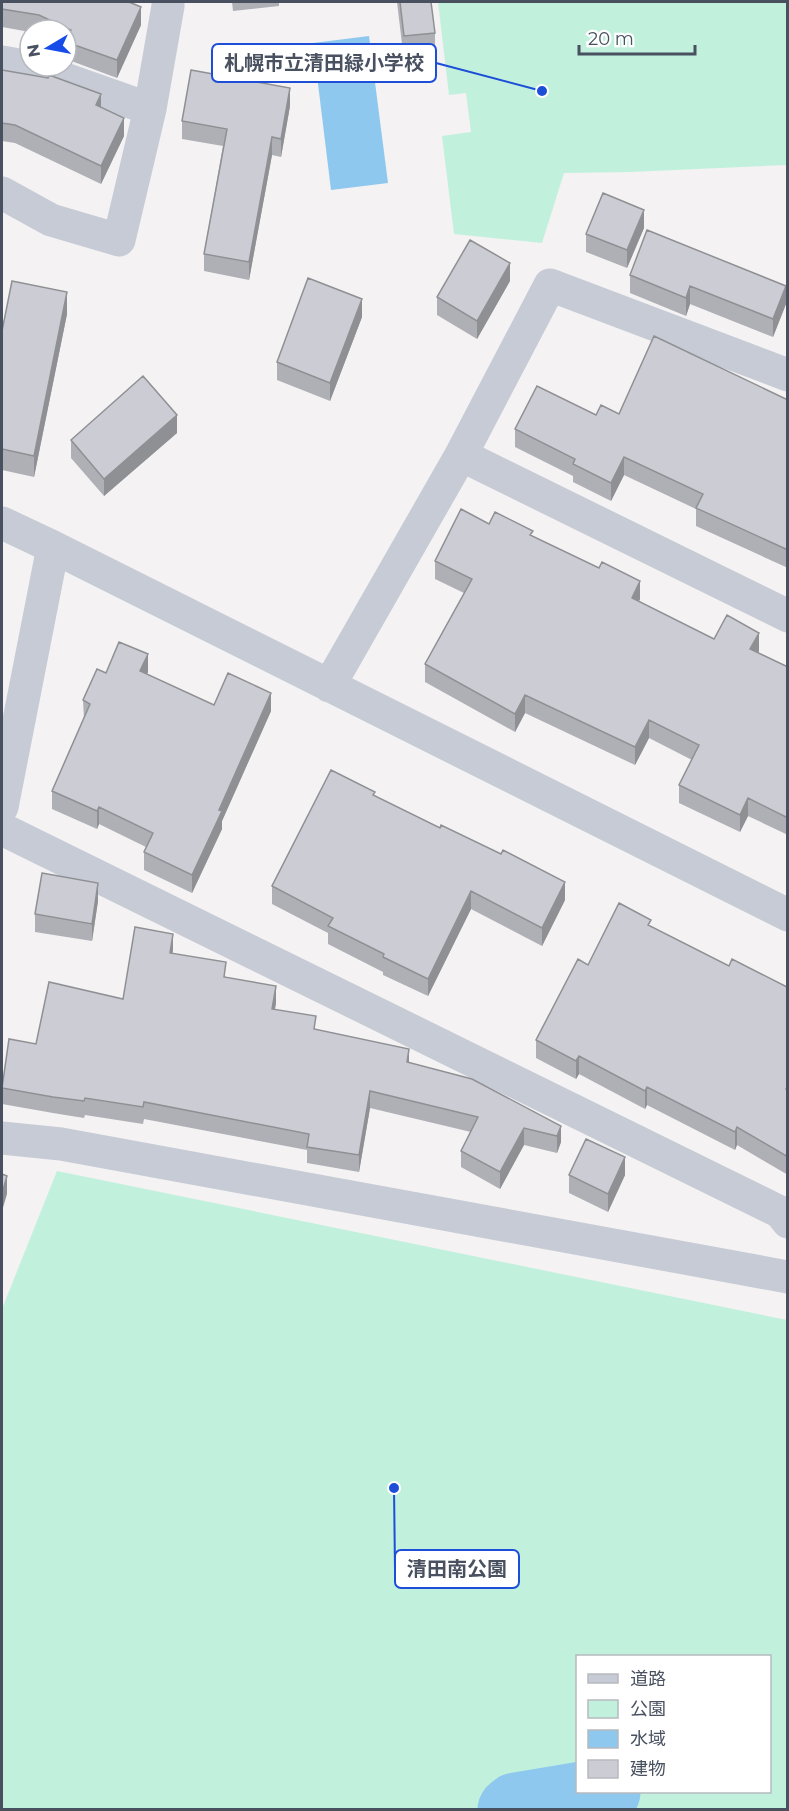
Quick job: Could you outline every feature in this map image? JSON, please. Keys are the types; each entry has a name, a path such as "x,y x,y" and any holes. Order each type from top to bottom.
{"street":[{"path":"2,193 51,220 119,240 150,109 168,2"},
{"path":"2,62 31,67 150,109"},
{"path":"329,686 460,455 550,285 788,375"},
{"path":"460,455 788,616"},
{"path":"2,523 788,915"},
{"path":"2,807 53,547"},
{"path":"2,829 780,1212 788,1222"},
{"path":"2,1138 61,1144 788,1276"}],"green space":[{"path":"438,2 787,2 787,165 564,173 542,243 454,234 442,136 471,132 466,93 449,95"},
{"path":"57,1171 787,1320 787,1809 2,1809 2,1309"}],"water":[{"path":"369,36 388,183 331,190 313,43"}],"building":[{"path":"2,2 129,2 141,7 117,60 78,46 78,18 45,18 2,9"},
{"path":"400,2 431,2 435,33 404,36"},
{"path":"2,70 18,73 18,78 57,78 101,94 96,105 124,118 101,166 15,125 2,123"},
{"path":"191,70 290,88 281,139 272,137 249,262 204,254 227,129 182,121"},
{"path":"603,193 644,210 627,250 586,234"},
{"path":"647,230 786,286 773,319 690,286 686,298 630,275"},
{"path":"470,240 510,263 477,321 437,297"},
{"path":"308,278 362,299 330,383 277,362"},
{"path":"12,281 67,292 34,456 2,449 2,331"},
{"path":"654,336 788,400 788,550 696,508 703,494 624,457 611,483 573,464 575,459 515,429 537,386 596,415 601,405 619,414"},
{"path":"143,376 177,415 104,479 71,440"},
{"path":"461,509 489,524 495,512 533,531 530,535 599,568 602,562 640,581 632,598 714,639 727,615 759,633 750,649 788,667 788,818 748,798 740,815 679,785 699,745 649,720 635,747 525,695 515,714 425,664 472,579 435,561"},
{"path":"119,642 148,654 140,671 214,705 228,673 271,693 219,810 222,811 192,875 144,852 153,833 99,807 97,811 52,791 90,704 83,700 97,669 106,673"},
{"path":"331,770 375,792 373,795 440,828 441,825 501,854 503,850 565,882 542,928 471,891 428,979 328,926 333,918 272,886"},
{"path":"42,873 98,883 92,924 35,914"},
{"path":"619,903 651,920 648,925 729,966 732,959 788,986 788,1085 786,1089 788,1090 788,1157 737,1127 735,1132 647,1087 645,1091 579,1056 576,1061 536,1040 578,959 588,965"},
{"path":"135,927 173,934 170,953 226,962 224,977 276,986 272,1009 316,1016 314,1029 409,1049 407,1062 472,1079 561,1126 557,1136 524,1128 500,1172 461,1151 478,1117 370,1091 359,1155 307,1147 309,1134 144,1102 143,1107 85,1098 84,1101 53,1097 2,1088 9,1039 36,1044 49,982 123,999"},
{"path":"586,1139 625,1157 608,1194 569,1175"},
{"path":"2,1174 7,1176 2,1193"}],"waterway":[{"path":"512,1810 516,1807 600,1793"}],"place":[{"name":"札幌市立清田緑小学校","path":"542,91"},
{"name":"清田南公園","path":"394,1488"}]}
